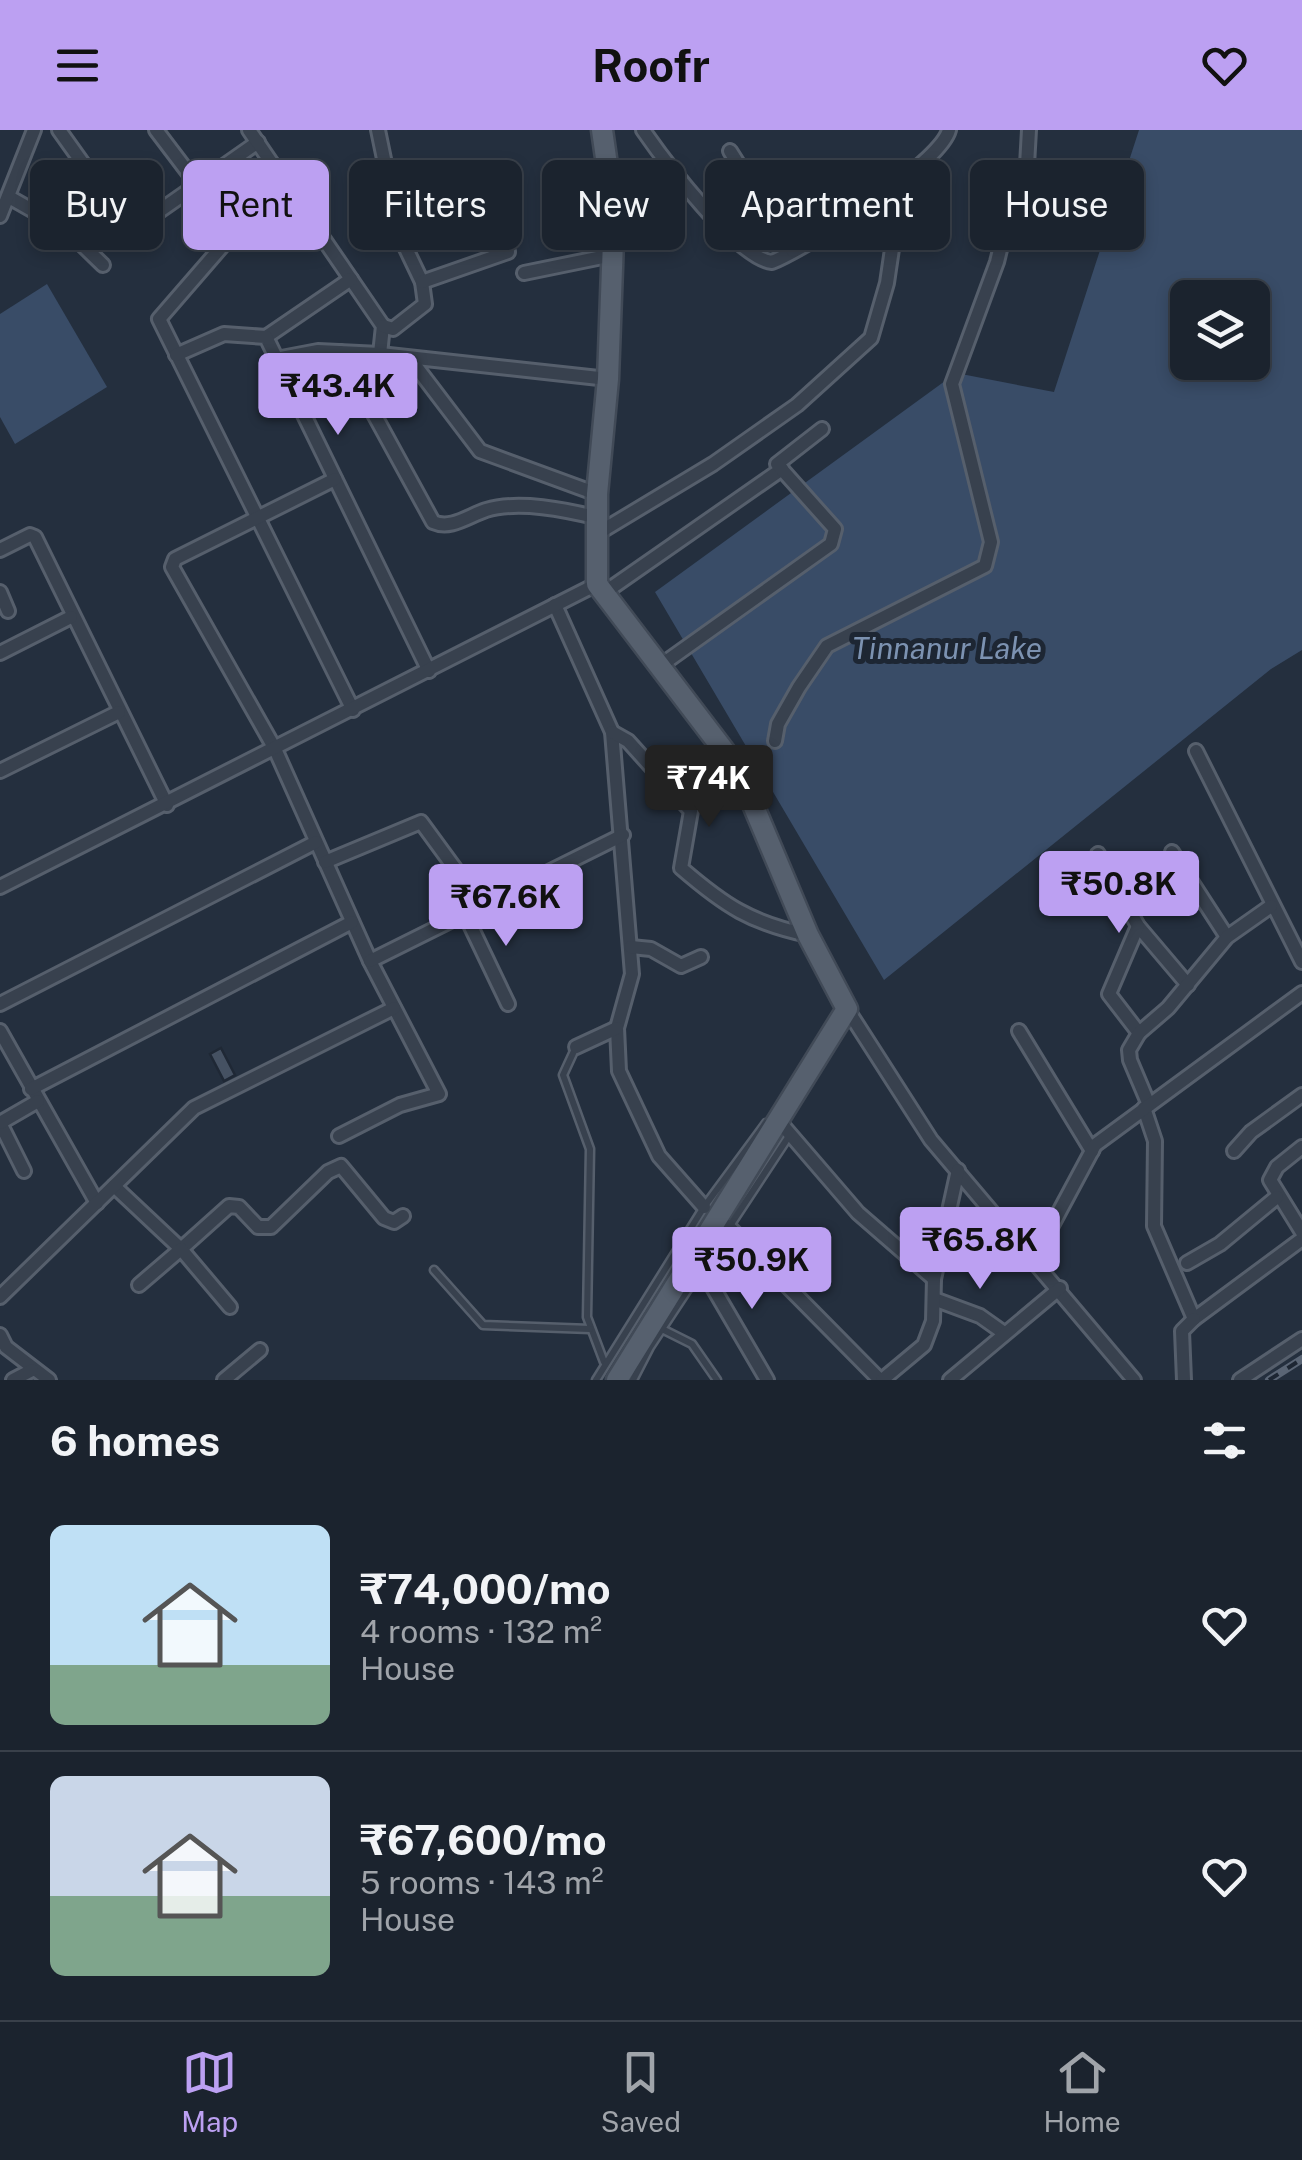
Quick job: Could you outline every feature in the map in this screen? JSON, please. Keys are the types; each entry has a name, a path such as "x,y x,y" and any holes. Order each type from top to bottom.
{"main road":[{"path":"602,130 614,214 608,380 597,494 601,588 738,769 808,935 847,1008 784,1128 762,1150 616,1380"}],"street":[{"path":"0,216 34,130"},
{"path":"59,130 131,231 183,195"},
{"path":"156,130 183,165"},
{"path":"329,246 383,326 393,330 423,309 422,282 400,236 378,130"},
{"path":"642,130 689,192 756,256 772,262 793,251 730,151"},
{"path":"927,160 948,130"},
{"path":"776,741 778,724 827,646 984,566 990,542 952,384 997,262 1009,207 1027,165 1029,130"},
{"path":"226,160 254,136 270,160"},
{"path":"8,197 67,230 103,265"},
{"path":"219,250 160,319 353,710"},
{"path":"340,352 433,522 451,524 488,509 509,507 599,525 713,464 797,406 871,338 892,250"},
{"path":"422,282 508,252"},
{"path":"524,274 612,254"},
{"path":"176,355 224,334 266,337 351,279"},
{"path":"380,354 383,326"},
{"path":"266,337 429,670"},
{"path":"276,359 340,352 380,354 608,380"},
{"path":"411,360 480,451 597,494"},
{"path":"660,666 831,544 835,529 777,464 822,429"},
{"path":"0,887 555,606 601,588 782,468"},
{"path":"335,478 175,559 172,574 276,749 370,962 440,1094 400,1105 339,1136"},
{"path":"0,550 30,535 35,538 167,805"},
{"path":"0,592 8,612"},
{"path":"555,606 612,732 632,974 617,1028 619,1072 658,1156 704,1207"},
{"path":"0,653 71,616"},
{"path":"0,771 119,712"},
{"path":"612,732 628,741 691,810 681,868 712,894 761,925 808,935"},
{"path":"1196,751 1302,962"},
{"path":"325,862 421,822 427,823 459,874"},
{"path":"370,962 623,835"},
{"path":"0,1004 316,842"},
{"path":"1172,852 1227,936"},
{"path":"1098,854 1138,926 1188,984"},
{"path":"1194,1320 1154,1226 1156,1141 1129,1050 1139,1033 1188,984 1227,936 1271,906"},
{"path":"464,912 508,1004"},
{"path":"24,1171 0,1123 34,1095 352,922"},
{"path":"1138,926 1109,994 1139,1033"},
{"path":"630,947 652,950 680,966 701,956"},
{"path":"1035,1257 1092,1151 1146,1106 1302,993"},
{"path":"0,1296 194,1108 394,1008"},
{"path":"847,1008 931,1140 1035,1257 1134,1380"},
{"path":"576,1047 617,1028"},
{"path":"0,1031 97,1203"},
{"path":"1019,1031 1092,1151"},
{"path":"1234,1151 1252,1132 1302,1095"},
{"path":"784,1128 858,1213 934,1279"},
{"path":"1184,1380 1182,1331 1263,1272 1302,1235 1270,1187 1271,1174 1302,1147"},
{"path":"139,1285 229,1206 239,1207 258,1227 271,1226 328,1172 342,1166 384,1218 394,1222 404,1216"},
{"path":"728,1226 881,1380 924,1345 933,1321 934,1279 958,1170"},
{"path":"114,1186 180,1249 230,1308"},
{"path":"1187,1263 1220,1244 1277,1197"},
{"path":"701,1268 767,1380"},
{"path":"950,1380 1060,1288"},
{"path":"934,1299 980,1316 1004,1333"},
{"path":"0,1335 6,1347 49,1380"},
{"path":"1240,1380 1302,1339"},
{"path":"224,1380 260,1350"},
{"path":"12,1380 32,1370"}],"lane":[{"path":"576,1047 564,1076 590,1149 590,1329 604,1362"},
{"path":"596,1380 704,1207 767,1121 784,1128 633,1380"},
{"path":"434,1270 483,1325 590,1329"},
{"path":"662,1329 692,1344 717,1380"}],"water":[{"name":"Tinnanur Lake","path":"1139,130 1302,130 1302,650 1271,669 884,980 655,592 956,373 1054,392 1100,250 1144,250 1144,160 1129,160"},
{"path":"47,284 107,387 15,444 0,417 0,314"}],"building":[{"path":"221,1048 235,1075 224,1081 210,1054"}],"railway":[{"path":"1269,1380 1302,1359"}]}
